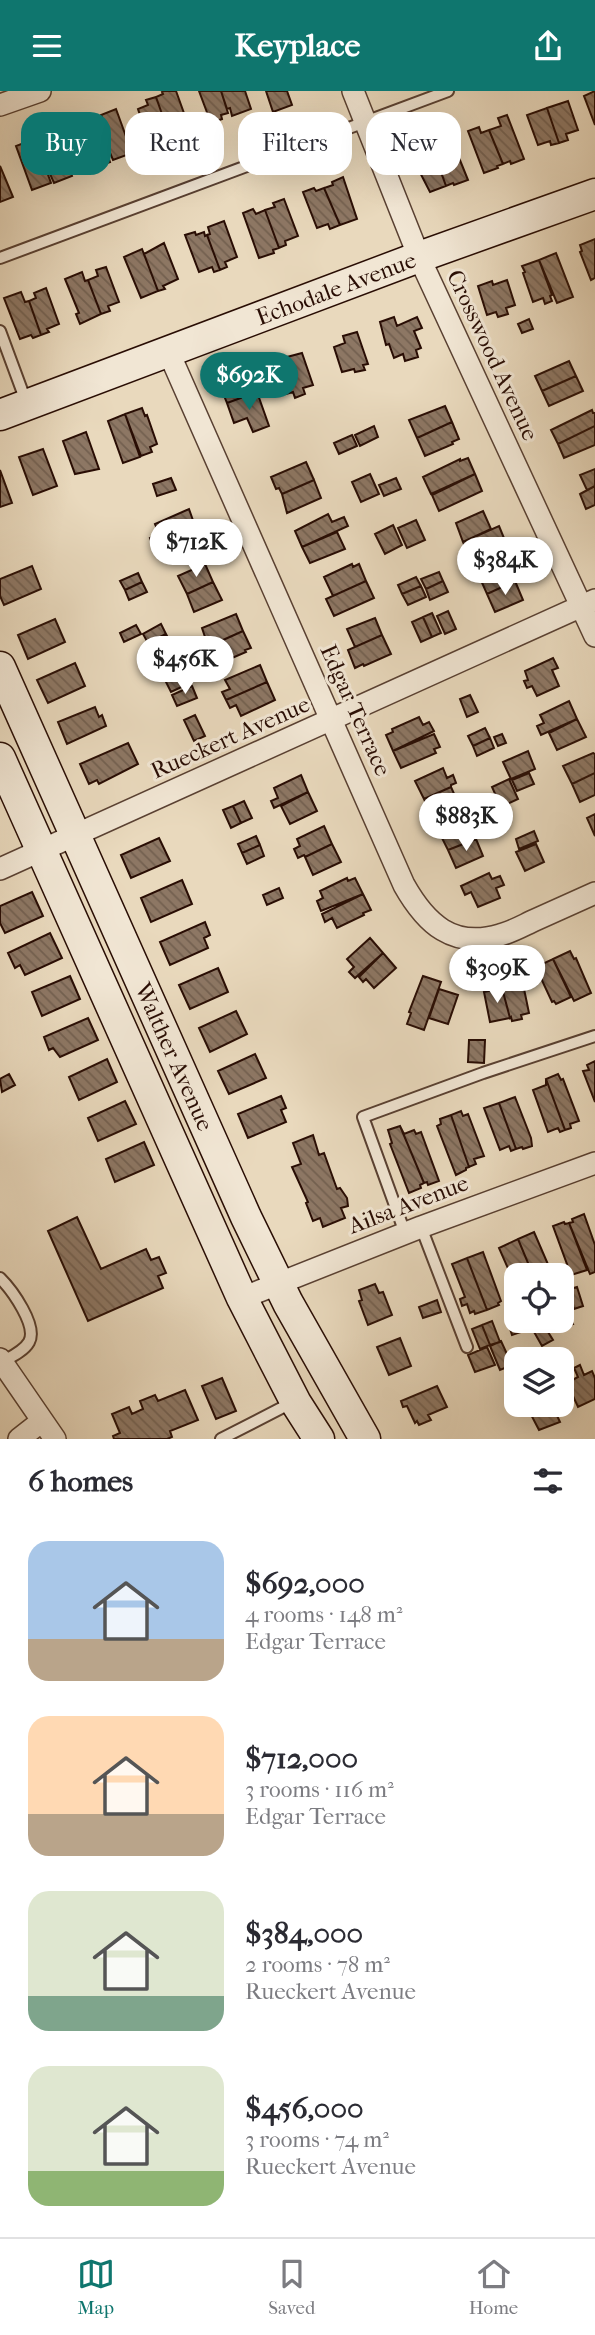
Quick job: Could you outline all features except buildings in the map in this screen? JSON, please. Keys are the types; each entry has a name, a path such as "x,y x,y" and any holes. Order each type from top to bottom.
{"main road":[{"name":"Echodale Avenue","path":"14,410 419,257 595,194"},
{"name":"Walther Avenue","path":"0,667 219,1158 288,1303 365,1439"},
{"name":"Walther Avenue","path":"0,758 242,1298 295,1401 319,1439"}],"street":[{"path":"0,106 40,91"},
{"name":"Crosswood Avenue","path":"354,91 366,123"},
{"name":"Crosswood Avenue","path":"387,175 419,257 588,603 595,636"},
{"name":"Edgar Terrace","path":"169,353 404,885 416,906 443,931 460,937 482,939 502,935 595,893"},
{"name":"Rueckert Avenue","path":"0,869 588,603"},
{"name":"Ailsa Avenue","path":"242,1298 413,1230 595,1163"},
{"path":"1,1361 55,1439"},
{"path":"19,1439 43,1421"}],"lane":[{"path":"394,112 448,91"},
{"path":"0,258 366,123"},
{"path":"0,331 14,410"},
{"path":"467,1347 363,1117 482,1073 595,1036"},
{"path":"0,1278 29,1320 31,1332 27,1345 1,1361"},
{"path":"221,1439 295,1401"}]}
